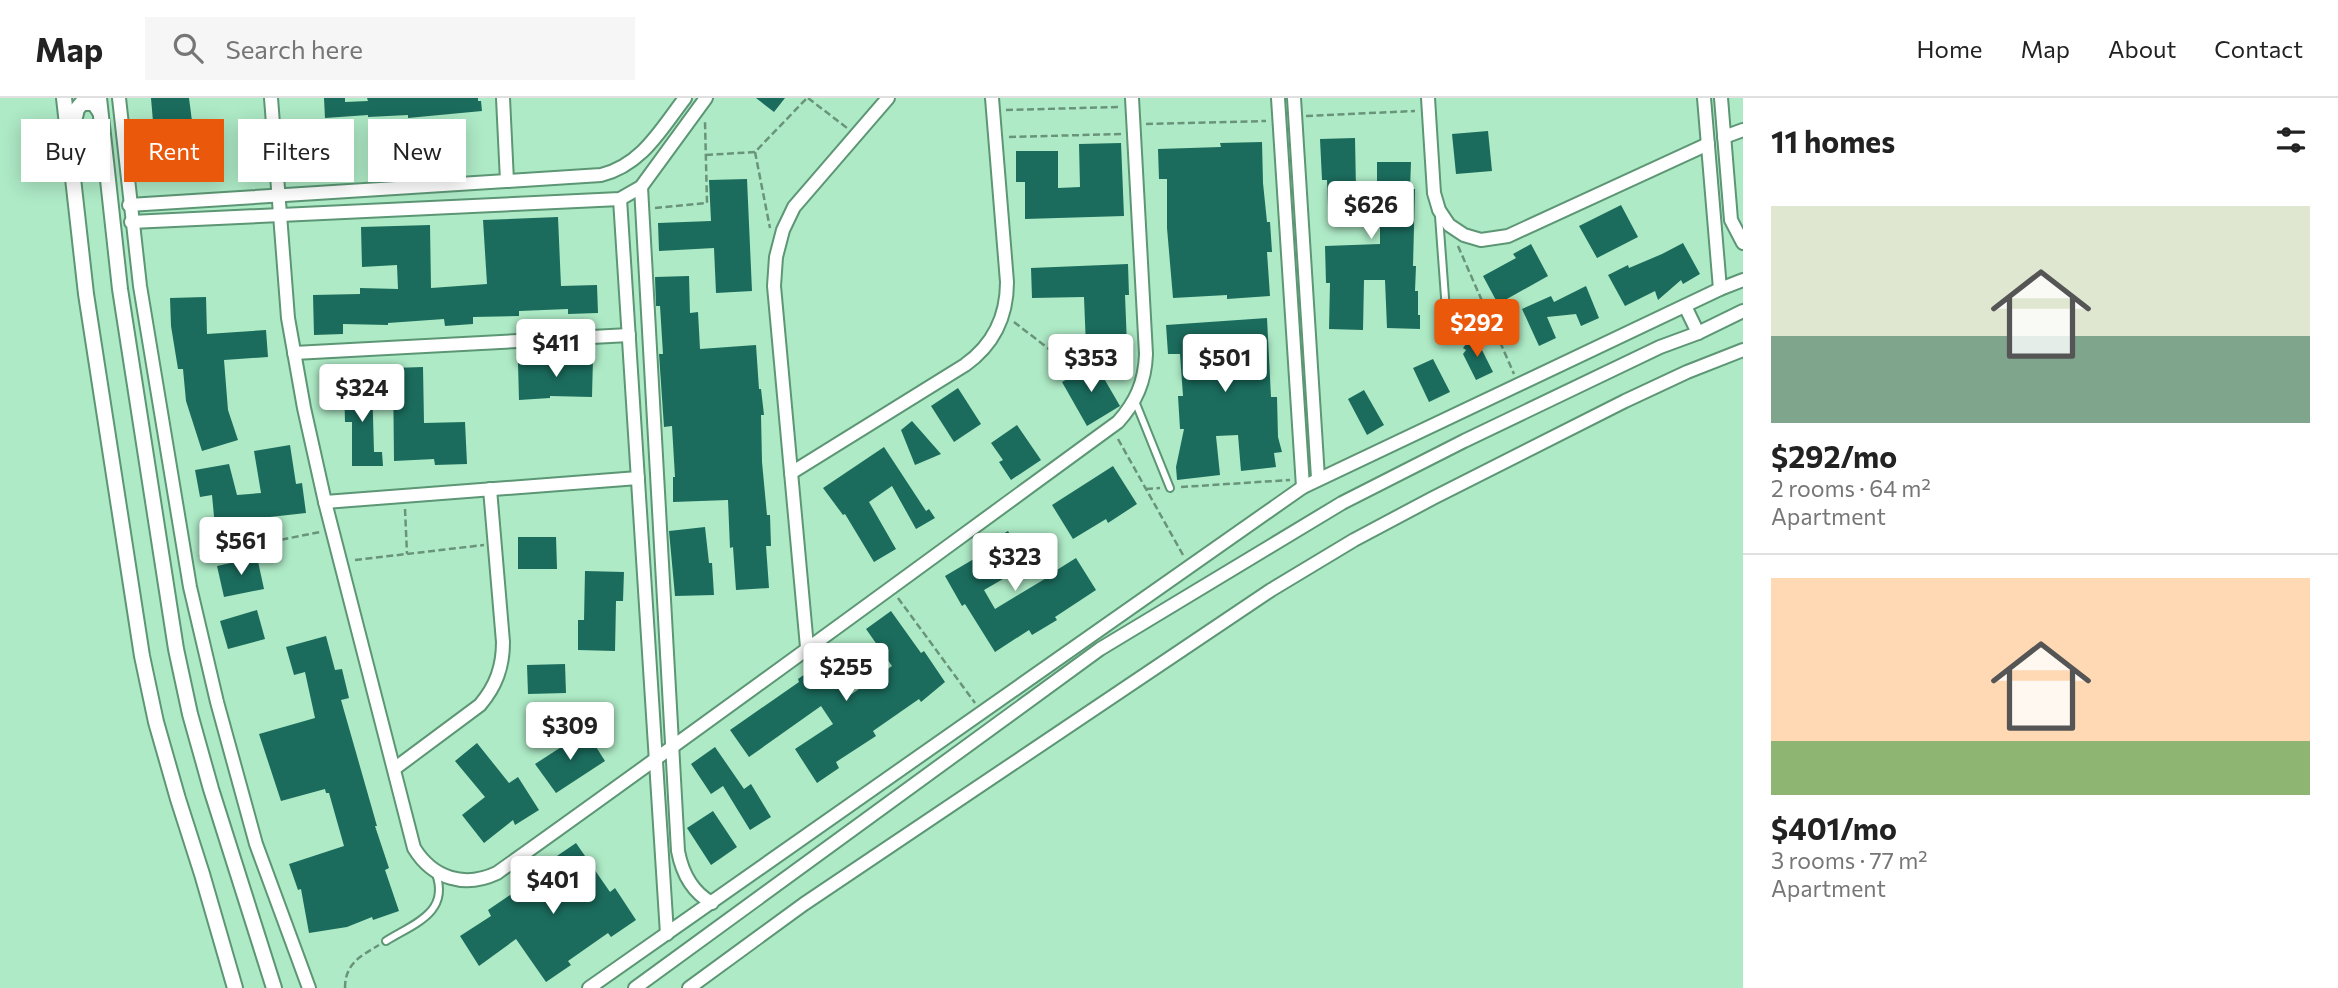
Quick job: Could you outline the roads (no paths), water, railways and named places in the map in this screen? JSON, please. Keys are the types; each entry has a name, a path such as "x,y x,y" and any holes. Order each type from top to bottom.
{"street":[{"path":"64,98 66,119"},
{"path":"99,98 120,289 176,649 190,714 211,789 274,988"},
{"path":"119,98 140,286 186,559 217,702 253,832 309,988"},
{"path":"271,98 288,318 325,502 414,848 435,872 455,880 466,881 497,873 671,749 1112,426 1127,412 1135,401 1143,380 1146,354 1132,102"},
{"path":"503,98 507,181"},
{"path":"130,205 601,176 625,167 642,153 685,98"},
{"path":"807,647 774,286 775,257 783,230 794,207 888,98"},
{"path":"1278,98 1302,483"},
{"path":"1294,98 1318,478"},
{"path":"1704,98 1720,289"},
{"path":"1721,98 1731,220 1743,243"},
{"path":"131,222 620,199 641,187 705,99"},
{"path":"75,119 79,106 86,102 94,103 100,114"},
{"path":"791,473 975,357 993,337 1003,314 1007,282 992,104"},
{"path":"1428,104 1434,193 1439,210 1449,225 1472,238 1499,239 1708,144"},
{"path":"1724,137 1743,130"},
{"path":"72,182 86,294 142,656 156,722 235,988"},
{"path":"446,185 447,208"},
{"path":"641,187 671,749 680,862 689,882 705,899 712,902"},
{"path":"620,199 667,934"},
{"path":"589,988 1302,483 1318,478 1743,280"},
{"path":"1685,306 1698,333"},
{"path":"635,988 1100,649 1342,503 1464,441 1743,311"},
{"path":"293,353 629,335"},
{"path":"689,988 804,904 1270,590 1354,540 1613,407 1687,372 1743,350"},
{"path":"325,502 638,478"},
{"path":"394,769 480,705 499,675 503,653 490,489"},
{"path":"645,594 663,593"},
{"path":"1089,635 1100,649"}],"lane":[{"path":"1439,210 1446,311"},
{"path":"1135,401 1170,488"},
{"path":"386,941 432,912 440,888 435,872"}]}
